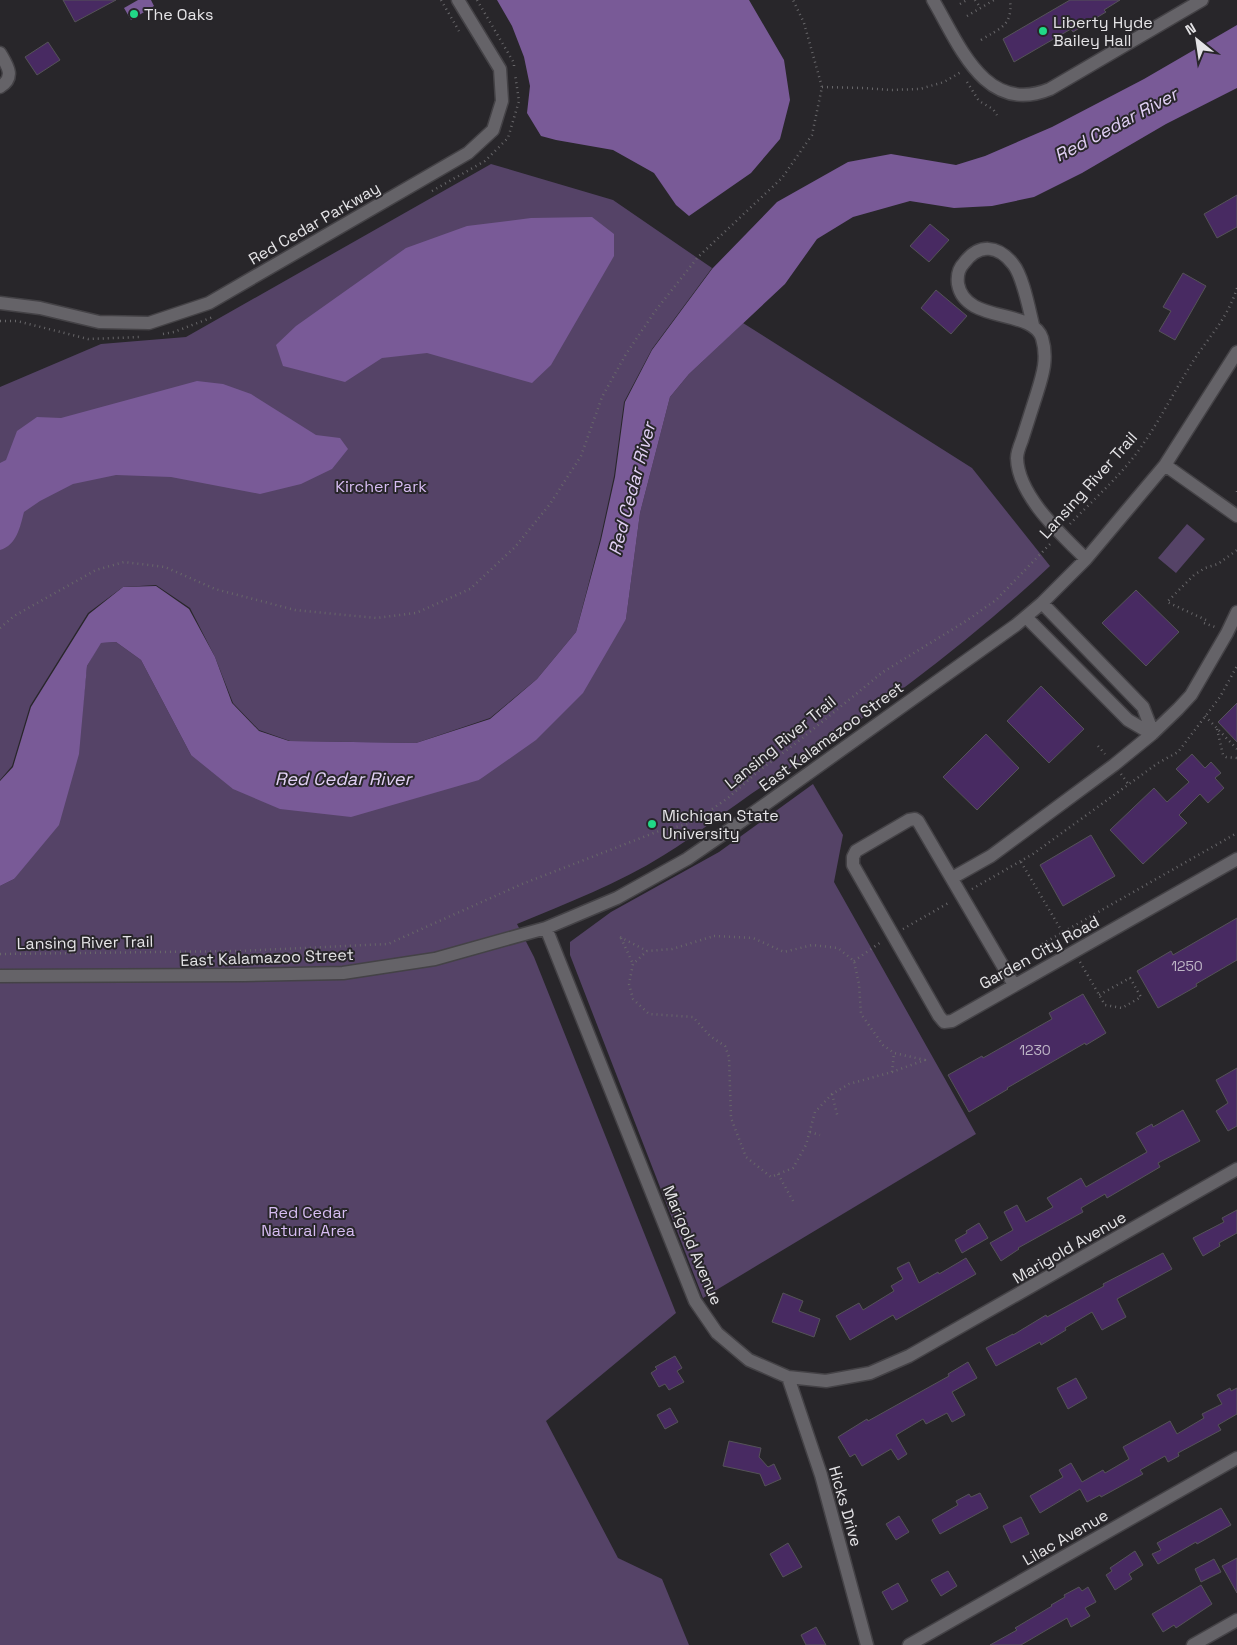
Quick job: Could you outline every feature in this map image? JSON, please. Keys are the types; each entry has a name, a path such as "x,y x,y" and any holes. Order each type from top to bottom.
{"street":[{"name":"Red Cedar Parkway","path":"0,303 40,308 99,322 149,323 209,303 468,153 493,130 502,101 500,70 458,0"},
{"path":"932,0 977,73 999,90 1025,96 1038,94 1050,89 1202,0"},
{"path":"0,53 10,72 9,78 0,87"},
{"path":"1033,325 985,311 965,297 958,282 959,268 969,255 979,249 991,248 1001,252 1014,265 1019,275 1033,325 1041,336 1046,354 1043,376 1017,457 1021,477 1032,499 1060,533 1086,559"},
{"name":"East Kalamazoo Street","path":"0,976 244,976 343,973 436,959 546,928 617,898 687,859 732,828 1026,617 1042,603 1086,559 1165,465 1237,352"},
{"path":"1165,465 1237,516"},
{"path":"1042,603 1143,707 1152,734"},
{"path":"952,878 991,856 1114,765 1152,734 1191,696 1237,612"},
{"path":"1026,617 1128,720 1152,734"},
{"path":"892,935 853,865 853,857 856,851 909,820 915,819 952,878 1014,985"},
{"name":"Garden City Road","path":"892,935 944,1022 952,1020 1237,859"},
{"name":"Marigold Avenue","path":"546,928 695,1301 717,1334 742,1355 788,1377 826,1381 870,1373 909,1356 1237,1169"},
{"name":"Hicks Drive","path":"788,1377 821,1475 868,1645"},
{"name":"Lilac Avenue","path":"909,1645 1237,1458"},
{"path":"1193,1645 1237,1620"}],"path":[{"path":"441,0 459,31"},
{"path":"0,628 14,616 96,570 124,562 165,567 215,589 294,610 376,618 416,613 470,589 515,546 550,504 581,456 602,397 626,354 656,310 698,257 782,178 812,136 822,87 804,23 792,0"},
{"path":"960,4 966,0"},
{"path":"975,0 980,8"},
{"path":"966,16 994,0"},
{"path":"981,40 1004,25 1011,12 1010,0"},
{"path":"822,87 891,90 920,89 944,82 966,69"},
{"path":"961,72 979,100 993,109 997,115"},
{"name":"Lansing River Trail","path":"0,954 240,951 388,944 522,884 659,831 688,824 728,798 760,770 883,672 966,621 996,600 1135,456 1164,412 1193,361 1232,305 1237,288"},
{"path":"1206,620 1168,602 1194,575 1205,568 1218,564 1237,550"},
{"path":"854,961 892,935 1034,854 1158,763 1178,752 1220,696 1237,666"},
{"path":"1205,716 1237,749"},
{"path":"1217,728 1223,755 1237,758"},
{"path":"1042,944 1237,833"},
{"path":"633,964 620,937 647,951 672,949 714,936 753,938 784,952 812,945 838,948 854,961 859,984 861,1014 883,1045 894,1053 925,1060 892,1072 849,1084 832,1094 815,1112 806,1145 793,1168 772,1177 746,1158 731,1118 729,1057 725,1046 710,1036 693,1017 649,1014 633,999 629,984 633,964 647,951"},
{"path":"892,1072 894,1053"},
{"path":"832,1094 838,1118"},
{"path":"810,1132 820,1136"},
{"path":"778,1174 793,1201"}],"green space":[{"name":"Kircher Park","path":"491,164 613,200 712,268 652,349 624,402 614,476 600,540 576,632 537,679 490,718 416,743 290,741 259,730 233,703 215,657 190,608 156,585 123,587 88,613 30,706 12,766 0,780 0,387 101,344 186,337"},
{"name":"Red Cedar Natural Area","path":"743,323 972,468 1050,566 984,625 914,680 843,732 677,846 647,865 610,884 517,924 534,957 676,1313 546,1421 618,1558 662,1579 689,1645 0,1645 0,886 14,879 83,703 87,666 100,643 116,642 141,660 191,755 479,780 626,619 640,513 670,397 689,374"},
{"path":"1187,524 1205,539 1176,573 1158,558"},
{"path":"813,784 843,835 834,882 976,1134 703,1298 570,955 570,942 611,912 719,852"}],"water":[{"name":"The Oaks","path":"138,0 151,0 154,6 131,20 124,8"},
{"path":"497,0 749,0 784,60 790,100 780,139 751,173 689,216 676,205 654,173 613,150 541,136 527,113 530,86 524,57 512,26"},
{"name":"Red Cedar River","path":"1237,25 1237,88 1166,124 1082,173 1034,197 992,206 954,208 910,201 853,217 817,239 785,284 689,374 670,397 640,513 626,619 583,693 536,740 479,780 351,817 280,809 233,789 191,755 141,660 116,642 101,643 87,666 79,754 59,825 14,879 0,886 0,781 13,767 31,707 89,614 123,587 156,586 189,609 215,657 232,703 259,731 289,741 416,743 490,719 537,679 576,632 601,540 615,477 625,402 652,350 712,269 777,202 848,162 891,154 956,165 985,156 1052,127 1144,79"},
{"path":"592,217 614,234 614,256 551,365 532,383 427,353 382,358 345,382 283,366 276,345 296,326 406,248 467,226 531,218"},
{"path":"197,381 223,384 251,394 316,435 340,438 348,449 332,469 301,484 260,494 171,477 116,475 73,484 40,501 24,512 14,540 6,548 0,550 0,463 6,460 17,431 37,417 61,418"}],"building":[{"name":"The Oaks","path":"63,0 116,0 75,22"},
{"name":"Liberty Hyde Bailey Hall","path":"1070,0 1120,0 1104,10 1106,12 1073,32 1071,29 1014,62 1003,39"},
{"path":"48,42 60,60 37,75 25,57"},
{"path":"1237,195 1237,227 1217,238 1204,214"},
{"path":"930,224 949,240 929,262 910,246"},
{"path":"1183,273 1206,286 1175,340 1159,331 1171,311 1163,307"},
{"path":"936,290 967,316 951,334 921,308"},
{"path":"1136,590 1179,632 1146,666 1102,623"},
{"path":"1041,686 1084,729 1049,763 1007,721"},
{"path":"1237,703 1237,742 1218,722"},
{"path":"986,734 1019,768 977,810 943,777"},
{"path":"1192,754 1205,768 1211,762 1221,773 1215,778 1224,788 1208,803 1200,794 1179,815 1187,823 1143,864 1110,830 1154,788 1167,802 1189,782 1176,769"},
{"path":"1091,835 1115,876 1063,906 1040,865"},
{"path":"1237,918 1237,960 1158,1008 1137,971 1171,951 1173,955"},
{"path":"1083,994 1106,1033 1086,1045 1085,1043 969,1112 948,1075 982,1056 983,1058 1052,1019 1049,1013"},
{"path":"1237,1068 1237,1126 1228,1131 1216,1111 1228,1103 1216,1080"},
{"path":"1183,1110 1200,1141 1158,1163 1160,1167 1107,1198 1105,1194 1081,1208 1083,1212 1018,1248 1001,1261 990,1243 1013,1230 1004,1212 1017,1205 1026,1222 1053,1207 1047,1198 1081,1178 1086,1187 1147,1152 1136,1133 1152,1124 1153,1127"},
{"path":"1237,1210 1237,1233 1219,1243 1220,1246 1203,1256 1193,1238 1224,1222 1222,1218"},
{"path":"979,1223 988,1238 962,1253 955,1240"},
{"path":"1163,1253 1172,1269 1117,1299 1126,1317 1102,1330 1092,1312 1041,1345 1040,1342 996,1366 986,1348 1013,1335 1046,1315 1047,1317 1104,1286 1103,1284"},
{"path":"966,1258 976,1274 896,1320 893,1315 850,1340 836,1316 859,1303 863,1310 894,1291 891,1286 903,1279 897,1268 909,1262 919,1283"},
{"path":"783,1293 803,1301 799,1311 820,1319 814,1337 772,1322"},
{"path":"675,1356 682,1368 677,1371 684,1382 669,1390 665,1384 659,1387 651,1373 657,1369 655,1367"},
{"path":"968,1362 977,1378 952,1392 965,1415 952,1422 947,1413 926,1424 923,1419 896,1435 907,1454 898,1460 891,1449 862,1466 855,1454 850,1457 838,1437 867,1419 868,1421 949,1376 948,1374"},
{"path":"1076,1378 1087,1398 1068,1409 1057,1388"},
{"path":"1230,1388 1231,1391 1237,1388 1237,1414 1218,1425 1221,1430 1178,1453 1179,1456 1168,1462 1165,1456 1140,1470 1143,1474 1101,1497 1100,1495 1087,1502 1080,1489 1040,1513 1030,1496 1063,1477 1059,1470 1071,1463 1082,1482 1103,1470 1105,1473 1129,1459 1123,1447 1170,1421 1177,1434 1204,1418 1202,1414 1222,1404 1217,1395"},
{"path":"670,1408 678,1422 665,1429 657,1415"},
{"path":"729,1441 761,1448 759,1457 768,1467 774,1464 781,1479 765,1486 760,1474 723,1466"},
{"path":"980,1493 988,1508 940,1534 932,1520 958,1505 956,1501 969,1494 971,1497"},
{"path":"1221,1508 1231,1525 1158,1564 1152,1554 1161,1550 1157,1543"},
{"path":"899,1516 909,1532 896,1540 886,1524"},
{"path":"1021,1517 1029,1534 1011,1543 1003,1526"},
{"path":"788,1543 802,1567 783,1577 770,1554"},
{"path":"1135,1551 1143,1565 1129,1574 1132,1579 1115,1590 1106,1575 1112,1571 1110,1568"},
{"path":"1237,1558 1237,1593 1222,1566"},
{"path":"1214,1559 1221,1572 1201,1582 1195,1569"},
{"path":"948,1571 957,1586 941,1596 931,1580"},
{"path":"898,1583 908,1601 892,1610 882,1592"},
{"path":"1201,1585 1212,1604 1176,1628 1174,1625 1163,1632 1152,1614"},
{"path":"1079,1587 1082,1591 1088,1587 1096,1602 1085,1608 1090,1616 1071,1627 1067,1618 1021,1645 990,1645 1017,1630 1015,1628"},
{"path":"816,1627 826,1645 806,1645 801,1635"}],"place":[{"name":"The Oaks","path":"134,14"},
{"name":"Liberty Hyde Bailey Hall","path":"1043,31"},
{"name":"Michigan State University","path":"652,824"}]}
